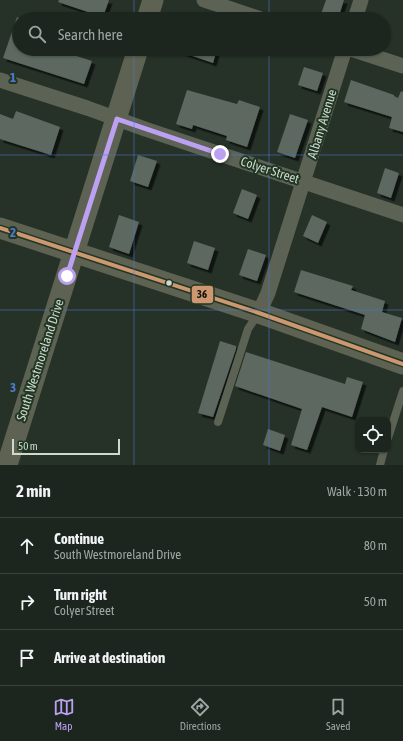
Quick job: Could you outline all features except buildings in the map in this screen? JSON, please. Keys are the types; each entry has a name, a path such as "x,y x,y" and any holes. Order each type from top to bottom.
{"street":[{"path":"149,12 153,0"},
{"path":"204,0 240,12"},
{"path":"357,12 360,0"},
{"name":"South Westmoreland Drive","path":"7,465 136,56"},
{"name":"Albany Avenue","path":"259,313 268,293 344,56"},
{"path":"372,56 403,66"},
{"name":"Colyer Street","path":"0,80 403,215"},
{"path":"0,228 259,313 403,364"}],"lane":[{"path":"218,422 248,329 259,313"},
{"path":"391,429 403,391"},
{"path":"380,465 383,453"}],"transit line":[{"name":"36","path":"0,228 259,313 403,364"}],"route":[{"path":"67,276 117,119 220,154"}]}
